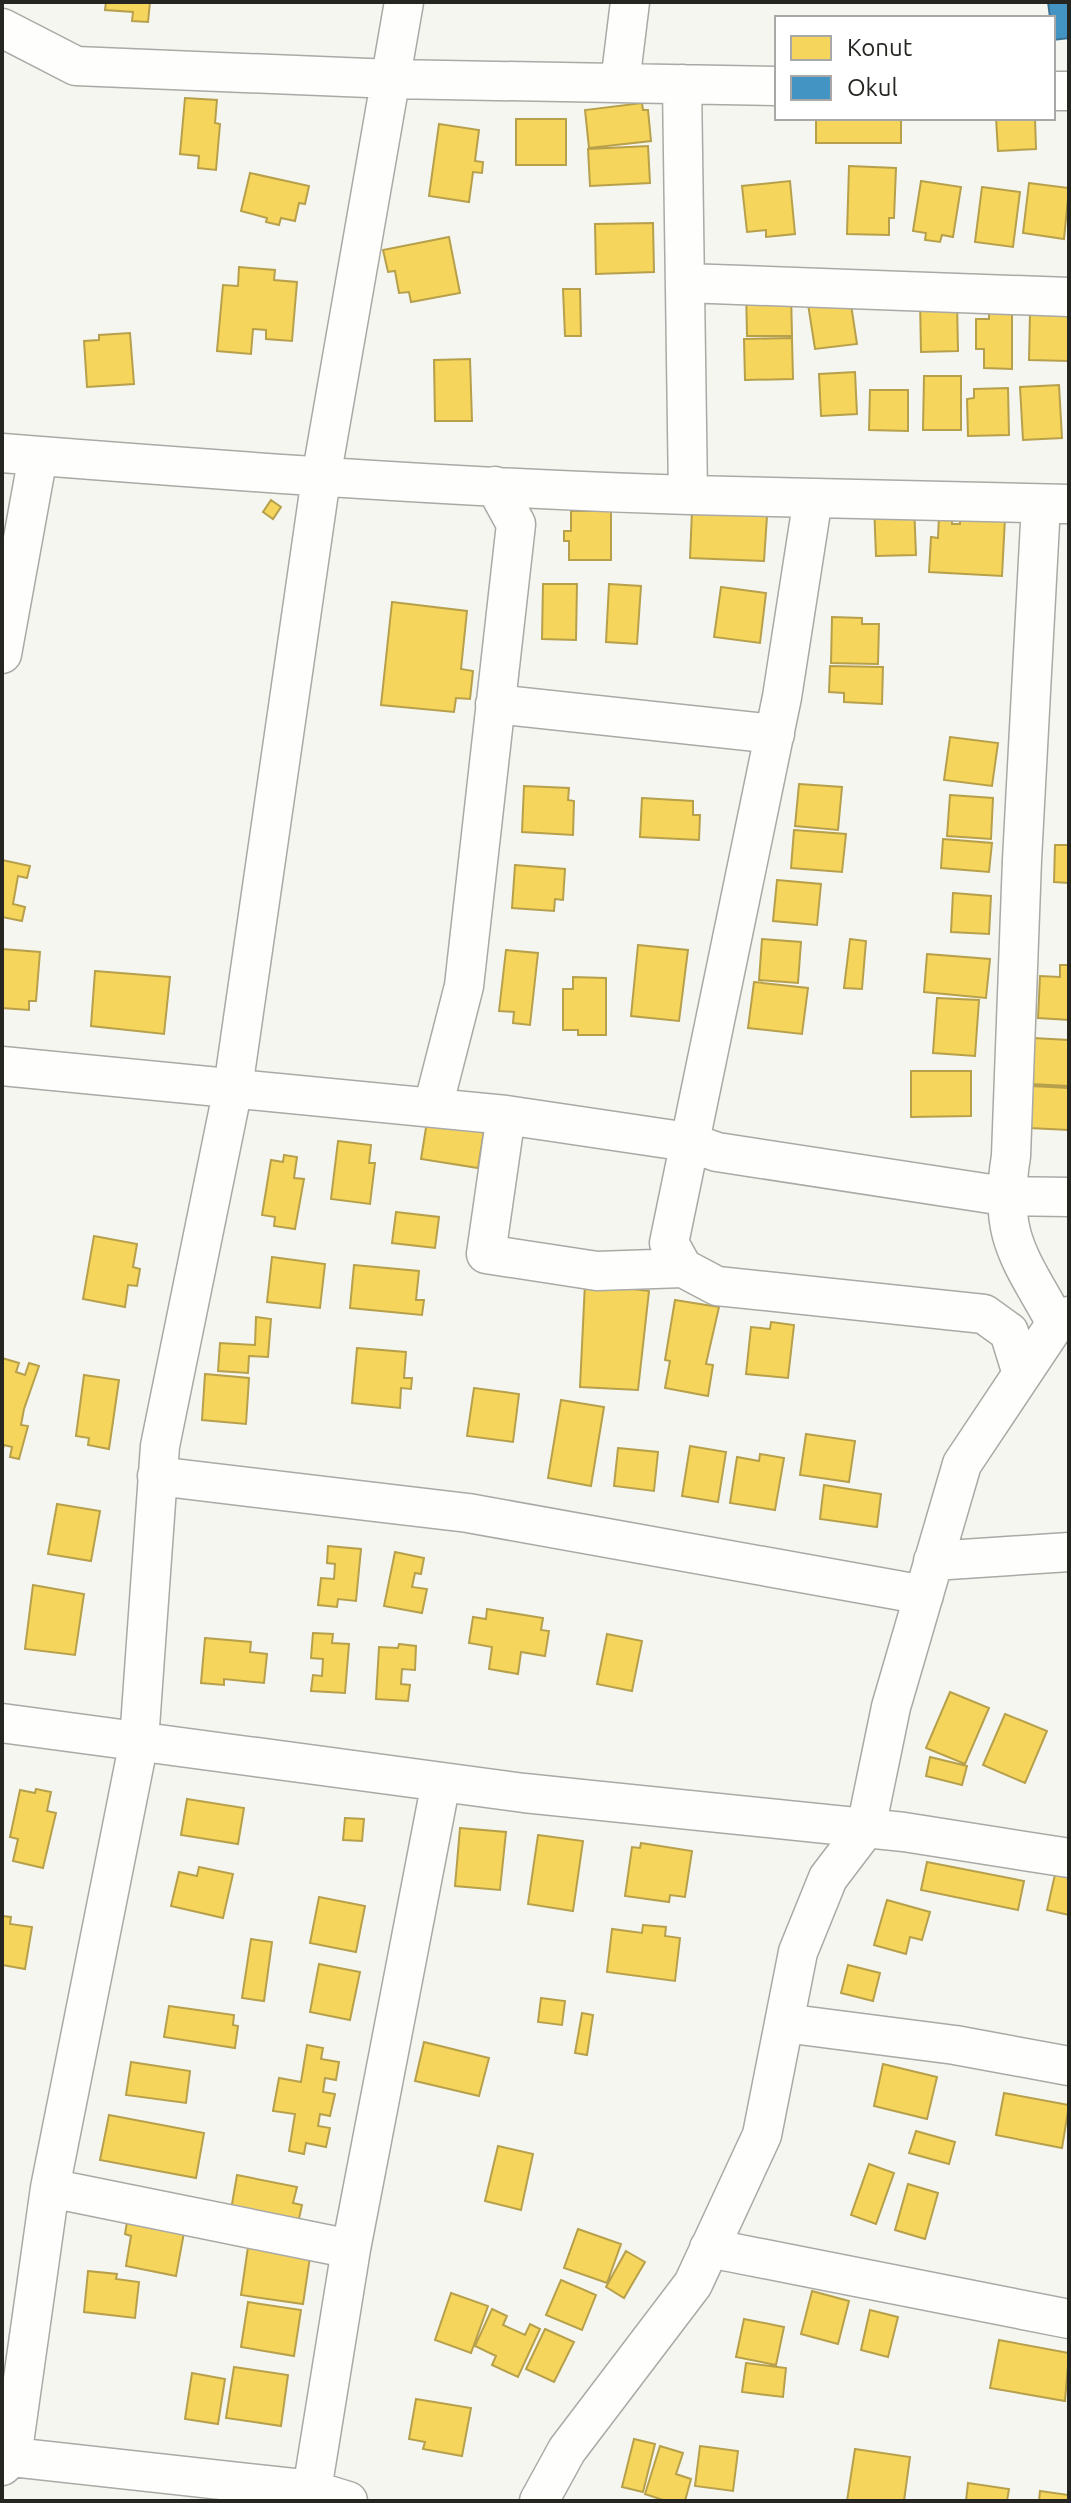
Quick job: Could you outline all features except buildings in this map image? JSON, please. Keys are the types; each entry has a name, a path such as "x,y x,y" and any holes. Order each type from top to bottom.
{"street":[{"path":"348,2501 312,2490 7,2461 50,2188 139,1741 160,1446 233,1088 321,478 404,2"},
{"path":"620,83 630,2"},
{"path":"10,21 76,66 392,79 775,86"},
{"path":"682,84 688,495"},
{"path":"685,283 1069,297"},
{"path":"2,654 20,454 321,478 688,495 1055,504 1022,860 1011,1156 1004,1196 1009,1237 1062,1320 962,1464 891,1707 866,1828 828,1878 798,1952 762,2135 693,2284 567,2450 539,2501"},
{"path":"433,1107 464,986 516,524 495,486"},
{"path":"683,1268 669,1243 775,734 813,498"},
{"path":"495,704 775,734"},
{"path":"2,1066 506,1115 688,1142 717,1152 1004,1196 1069,1197"},
{"path":"506,1115 486,1254 597,1271 683,1268 717,1286 984,1314 1009,1332 1022,1374"},
{"path":"157,1476 468,1513 928,1578 1069,1552"},
{"path":"2,1723 441,1782 866,1828 1069,1858"},
{"path":"312,2490 351,2249 441,1782"},
{"path":"784,2023 955,2045 1069,2066"},
{"path":"50,2188 351,2249"},
{"path":"709,2248 1069,2319"}]}
